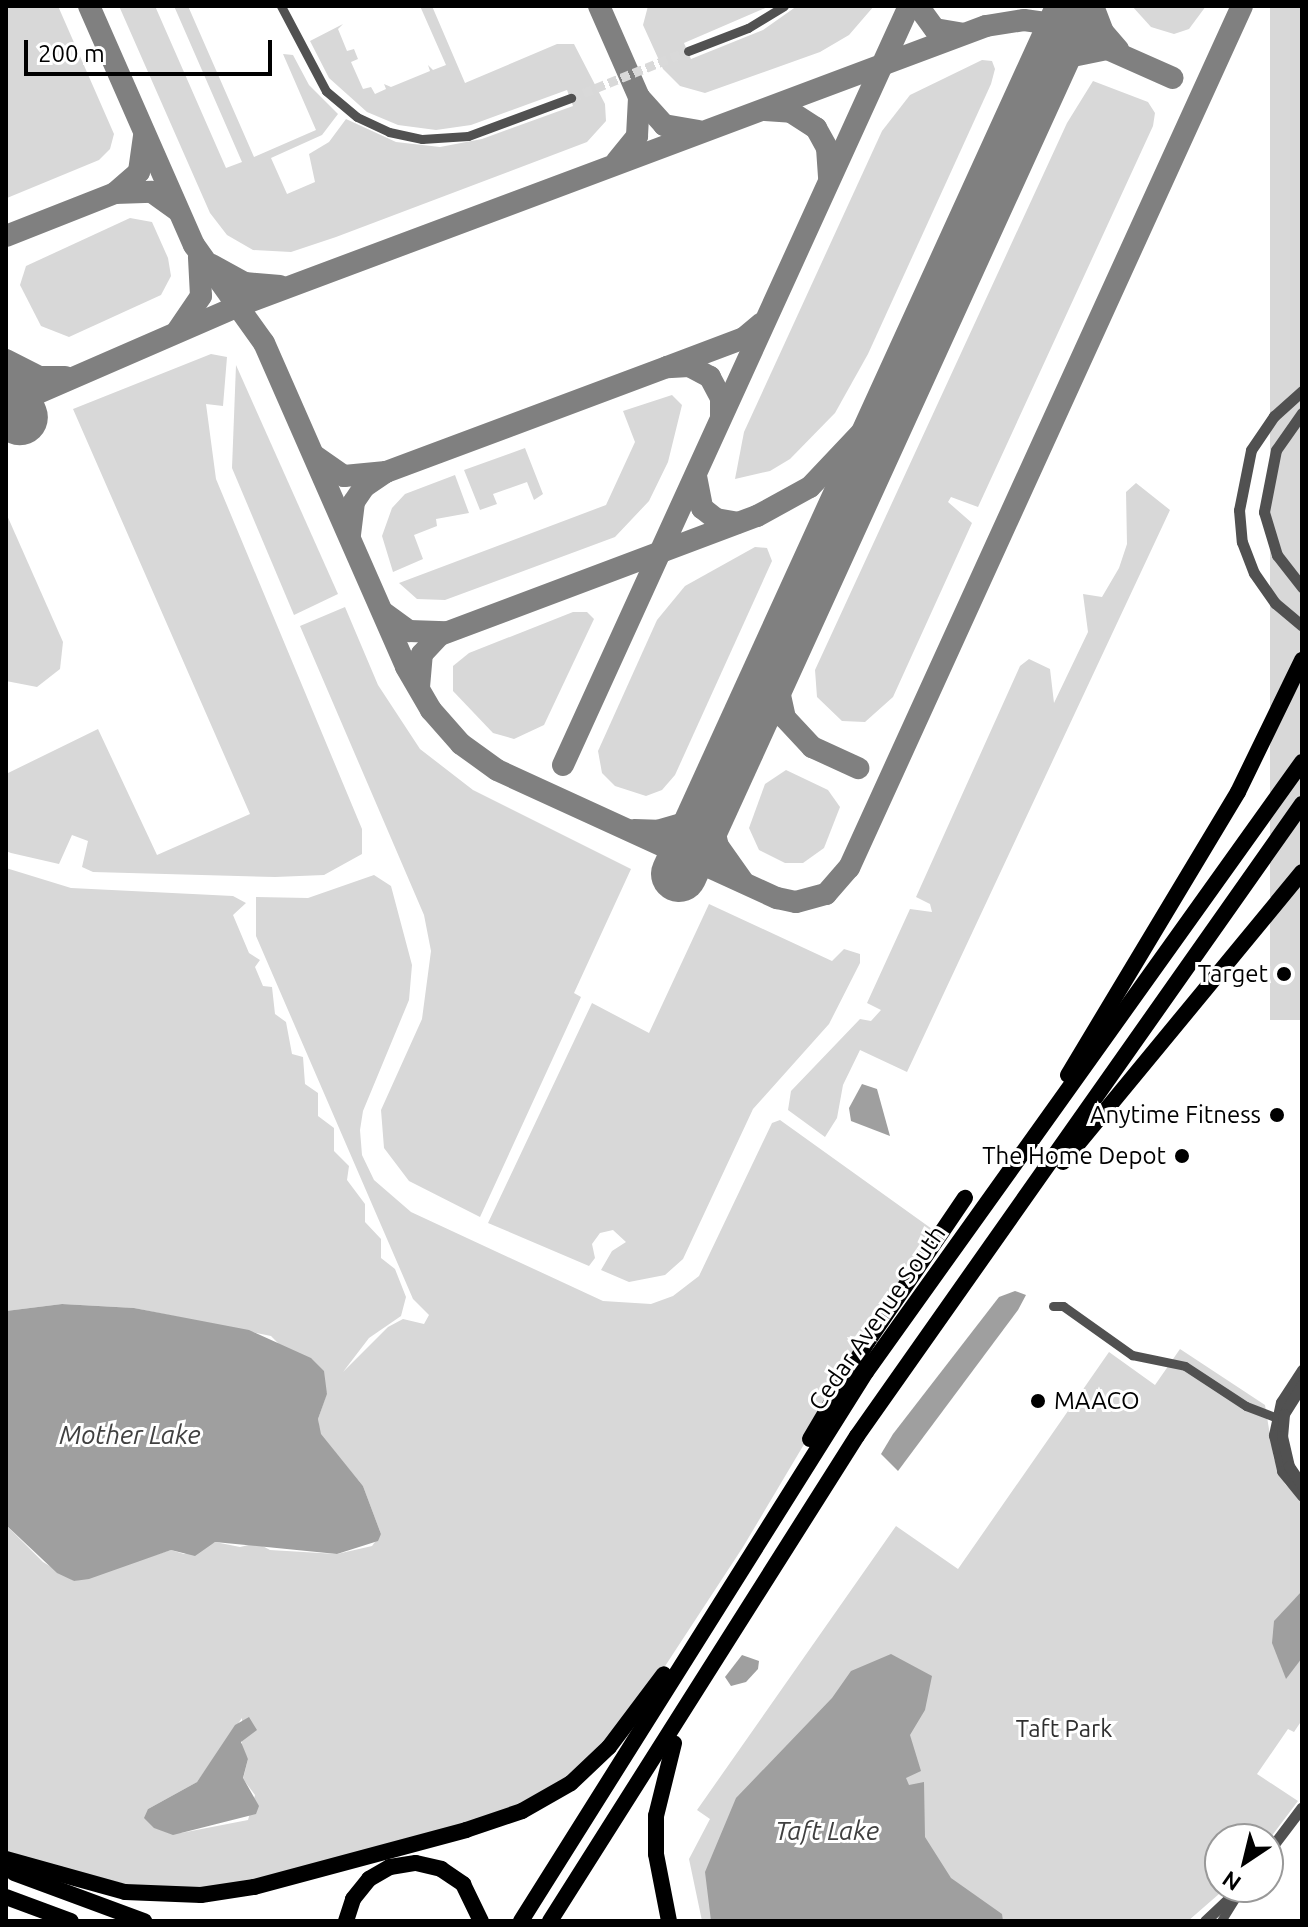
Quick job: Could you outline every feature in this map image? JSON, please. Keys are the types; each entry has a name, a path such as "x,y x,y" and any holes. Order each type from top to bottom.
{"highway":[{"path":"963,1238 1091,1038 1238,792 1302,660"},
{"name":"Cedar Avenue South","path":"521,1921 866,1372 1302,762"},
{"path":"550,1921 696,1696 857,1436 1302,804"},
{"path":"985,1255 1302,872"},
{"path":"759,1538 784,1484 868,1341 965,1198"},
{"path":"6,1859 125,1892 201,1895 254,1887 508,1817 556,1794 596,1761 728,1589"},
{"path":"669,1921 656,1854 656,1816 664,1770 696,1696"},
{"path":"346,1921 369,1879 390,1867 416,1863 441,1869 463,1884 481,1921"},
{"path":"6,1870 144,1921"},
{"path":"6,1898 51,1921"},
{"path":"6,1898 71,1921"}],"street":[{"path":"281,6 326,91 357,117 389,132 436,140 468,136 571,98"},
{"path":"688,51 748,28 784,6"},
{"path":"1302,391 1274,416 1251,450 1239,510 1242,542 1254,573 1275,603 1302,626"},
{"path":"1302,413 1276,450 1264,512 1277,555 1302,587"},
{"path":"1053,1306 1063,1306 1132,1355 1185,1366 1246,1406 1279,1419"},
{"path":"1302,1370 1279,1419 1277,1460 1302,1496"},
{"path":"1302,1385 1279,1419 1285,1455 1302,1485"},
{"path":"1284,1831 1301,1809"},
{"path":"1205,1921 1224,1903"},
{"path":"1221,1921 1232,1903"}],"green space":[{"path":"6,6 58,6 114,134 110,149 99,160 7,198"},
{"path":"119,6 155,6 226,168 242,162 174,6 188,6 254,157 316,130 283,54 293,55 309,85 338,114 322,135 271,158 287,194 315,182 309,154 329,142 346,119 396,142 440,147 482,139 573,106 567,90 471,125 436,130 398,125 367,112 329,78 310,41 343,24 338,29 347,51 354,49 358,59 351,62 363,89 371,87 375,94 386,89 384,84 391,87 430,71 428,65 433,70 446,65 420,6 432,6 465,83 557,44 574,44 605,104 606,121 587,142 336,237 291,252 253,250 227,235 210,213"},
{"path":"648,6 770,6 684,43 691,59 763,30 797,6 874,6 849,35 820,52 705,93 680,86 663,69 643,25"},
{"path":"1132,6 1206,6 1189,29 1174,34 1151,27"},
{"path":"1270,6 1301,6 1301,1020 1270,1020"},
{"path":"982,60 992,61 995,69 991,84 868,354 835,413 790,459 770,471 735,479 744,432 882,131 910,95"},
{"path":"1093,81 1148,102 1155,113 1153,126 978,507 951,497 948,502 972,523 893,697 865,722 842,721 817,697 815,670 1067,123"},
{"path":"130,218 152,222 168,258 171,276 161,295 69,337 41,326 20,285 26,266"},
{"path":"211,354 227,357 223,406 206,404 216,479 362,829 362,854 324,875 275,877 93,872 82,867 88,841 72,835 59,864 6,851 6,774 98,729 157,855 250,814 73,409"},
{"path":"236,365 338,594 294,615 232,468"},
{"path":"672,395 682,405 668,462 649,501 615,537 445,600 417,599 399,583 606,505 635,442 623,411"},
{"path":"525,448 543,494 534,500 527,482 493,494 497,504 480,510 464,470"},
{"path":"455,475 469,513 436,519 437,526 414,535 423,559 393,572 382,536 392,508 405,494"},
{"path":"1136,483 1170,510 907,1072 860,1050 843,1085 837,1118 825,1137 788,1110 791,1091 860,1019 871,1021 881,1010 867,1003 910,909 932,912 930,904 916,897 1020,666 1029,659 1050,669 1054,703 1088,632 1083,594 1102,597 1119,568 1127,544 1126,492"},
{"path":"6,513 63,642 60,669 37,687 6,681"},
{"path":"755,547 767,548 772,561 675,775 662,790 646,796 615,786 602,773 598,751 657,620 685,586"},
{"path":"345,607 378,685 420,749 473,790 631,869 574,993 581,997 480,1217 409,1181 384,1148 381,1110 422,1019 431,951 424,915 300,626"},
{"path":"573,612 587,612 594,619 544,725 514,739 493,733 453,691 453,666 469,653"},
{"path":"786,770 828,790 840,807 824,848 803,863 785,863 759,850 749,828 765,784"},
{"path":"6,868 71,888 233,896 246,903 233,915 249,953 260,960 255,967 263,986 272,987 275,1014 286,1022 292,1054 303,1057 305,1084 318,1093 318,1116 334,1128 334,1151 349,1166 347,1180 365,1204 365,1222 381,1239 381,1258 395,1269 406,1297 401,1316 369,1338 343,1372 388,1327 403,1319 424,1324 429,1315 413,1299 256,936 256,897 308,898 374,875 391,886 412,965 409,1000 363,1111 360,1130 362,1155 374,1180 411,1212 603,1301 651,1304 673,1296 699,1276 772,1123 780,1120 932,1229 743,1547 654,1683 588,1764 526,1807 254,1884 160,1892 6,1856 6,1525 43,1562 74,1581 171,1550 184,1554 215,1542 240,1547 257,1543 270,1550 337,1554 372,1546 381,1534 363,1486 320,1434 318,1419 327,1393 271,1336 134,1308 62,1304 6,1311","holes":["242,1718 242,1748 248,1759 243,1779 255,1795 248,1820 181,1833 148,1809 197,1782"]},
{"path":"709,904 832,961 844,949 860,954 860,963 829,1024 753,1109 683,1259 665,1275 629,1282 601,1270 612,1251 626,1242 613,1230 600,1233 592,1244 595,1258 589,1266 488,1223 592,1003 649,1033"},
{"name":"Taft Park","path":"1180,1349 1265,1405 1274,1459 1285,1484 1302,1501 1302,1720 1294,1732 1288,1729 1257,1774 1298,1801 1282,1823 1204,1823 1204,1903 1209,1903 1188,1921 702,1921 689,1859 710,1819 697,1810 896,1526 958,1569 1109,1352 1155,1385"}],"water":[{"path":"862,1084 877,1089 890,1136 851,1121 849,1108"},
{"path":"1015,1291 1026,1295 1018,1310 898,1471 881,1454 893,1434 999,1297"},
{"name":"Mother Lake","path":"62,1304 134,1308 249,1330 311,1358 324,1371 327,1394 318,1419 321,1434 363,1486 381,1534 378,1541 337,1554 215,1542 195,1556 171,1550 89,1579 74,1581 57,1573 6,1525 6,1311"},
{"path":"1302,1591 1302,1658 1286,1679 1272,1643 1274,1621"},
{"name":"Taft Lake","path":"891,1654 932,1676 925,1710 910,1735 921,1771 906,1778 909,1785 924,1782 925,1837 951,1878 1002,1914 1003,1921 711,1921 705,1872 736,1798 832,1698 851,1671"},
{"path":"742,1655 759,1661 758,1669 746,1682 731,1686 725,1677"},
{"path":"249,1717 257,1730 241,1742 248,1759 243,1778 259,1806 256,1814 173,1835 154,1828 144,1818 148,1809 197,1782 235,1725"}],"taxiway":[{"path":"89,6 194,245 264,343 406,667 431,710 461,744 497,770 777,898 796,902 826,894 849,868 1242,6"},
{"path":"599,6 639,97"},
{"path":"563,765 909,6"},
{"path":"918,6 935,29 962,34"},
{"path":"1093,6 1103,32 1118,49"},
{"path":"6,407 238,306 986,26 1024,20 1051,24 1173,78"},
{"path":"1025,116 1063,58 1107,49"},
{"path":"617,161 637,136 639,97 664,125 697,131"},
{"path":"765,110 791,112 816,128 827,148 829,178"},
{"path":"144,136 139,172 115,193 152,192 177,210"},
{"path":"6,236 115,193"},
{"path":"178,330 201,296 199,257"},
{"path":"212,265 245,283 280,286"},
{"path":"419,687 422,654 440,635 757,516 810,487 879,414 935,313"},
{"path":"721,416 721,398 710,377 689,366 667,367 744,338 762,323"},
{"path":"6,360 39,377 65,377"},
{"path":"386,472 667,367"},
{"path":"315,456 344,476 386,472 364,487 354,502 350,537"},
{"path":"696,476 702,508 716,519 738,523"},
{"path":"384,613 409,631 446,632"},
{"path":"795,622 776,677 785,718 812,747 858,768"},
{"path":"634,830 657,831 682,824 717,792 713,825 718,846 742,880"}],"runway":[{"path":"679,874 1075,6"},
{"path":"6,383 20,417"}],"tunnel":[{"path":"571,98 688,51"}],"place":[{"name":"Target","path":"1284,974"},
{"name":"Anytime Fitness","path":"1277,1115"},
{"name":"The Home Depot","path":"1182,1156"},
{"name":"MAACO","path":"1038,1401"}]}
